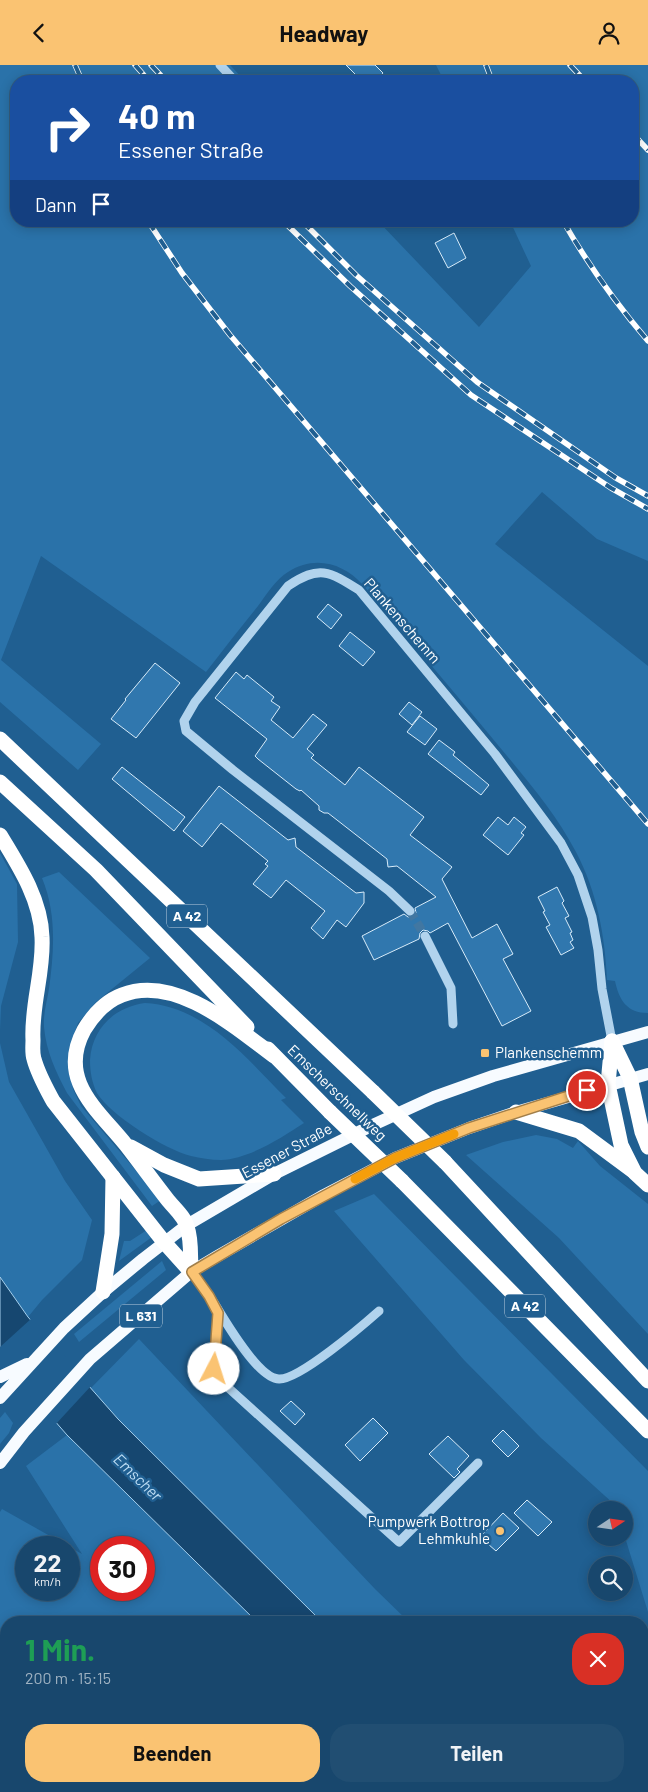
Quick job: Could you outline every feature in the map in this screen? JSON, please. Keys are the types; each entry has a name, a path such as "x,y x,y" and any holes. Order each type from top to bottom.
{"highway":[{"name":"A 42","path":"0,739 373,1092 444,1162 648,1381"},
{"name":"Emscherschnellweg","path":"0,782 96,870 274,1056 402,1181 648,1431"},
{"path":"0,835 28,883 38,909 42,937 40,970 33,1009 34,1058 41,1079 53,1101 164,1242 192,1272"},
{"path":"192,1272 187,1225 125,1144 86,1098 78,1081 76,1053 81,1036 96,1013 115,998 128,992 159,991 191,1001 228,1022 274,1056"},
{"path":"612,1041 630,1078 642,1132 648,1147"},
{"path":"612,1041 608,1084 622,1145 635,1173"},
{"path":"516,1112 579,1131 648,1185"},
{"path":"125,1144 164,1165 198,1179 274,1174"},
{"path":"103,1292 112,1235 113,1177"}],"main road":[{"name":"Essener Straße","path":"0,1398 64,1328 103,1292 164,1242 187,1225 274,1174 434,1097 492,1076 612,1041 648,1033"},
{"name":"L 631","path":"0,1463 24,1432 90,1359 192,1272 281,1219 395,1158 469,1128 516,1112 648,1073"},
{"path":"0,1377 31,1362"}],"street":[{"path":"220,65 229,75"},
{"name":"Plankenschemm","path":"410,911 390,891 233,770 186,731 184,721 195,702 288,587 304,576 323,572 337,576 359,590 495,755 560,843 578,875 592,917 602,989 612,1041"},
{"path":"425,936 451,988 453,1024"},
{"path":"192,1272 240,1345 266,1373 278,1380 291,1377 346,1339 379,1311"},
{"path":"218,1313 214,1369 223,1383 399,1542 478,1463"}],"shaded area":[{"path":"0,65 230,65 239,75 10,75 10,227 384,227 479,327 531,266 513,227 639,227 639,75 441,75 436,65 648,65 648,561 597,539 542,492 495,544 648,666 648,1013 629,1008 619,994 615,981 607,980 602,930 595,898 576,852 557,820 442,678 363,585 347,571 328,564 318,563 298,567 288,572 272,587 206,672 41,556 1,660 101,744 78,770 0,702"},
{"path":"0,853 17,884 18,942 1,1006 0,1030"},
{"path":"59,872 150,958 96,1002 78,1023 73,1037 69,1067 73,1089 81,1106 161,1200 152,1206 67,1093 49,1053 44,1017 51,975 53,933 50,905 42,878"},
{"path":"145,1003 167,1006 206,1024 240,1052 286,1098 281,1100 304,1123 254,1152 232,1159 221,1160 191,1156 180,1152 140,1131 126,1121 104,1102 97,1093 91,1073 90,1060 95,1038 107,1021 124,1009"},
{"path":"0,1043 9,1082 65,1181 92,1220 82,1260 42,1300 28,1317 0,1277"},
{"path":"536,1135 557,1139 573,1148 578,1141 600,1166 648,1204 648,1334 559,1238 466,1155 503,1142"},
{"path":"374,1194 648,1471 648,1612 633,1563 633,1556 631,1556 628,1546 633,1546 633,1501 611,1501 541,1438 464,1360 334,1211"},
{"path":"147,1230 152,1237 119,1261 124,1241 130,1241"},
{"path":"162,1261 166,1270 79,1342 74,1334"},
{"path":"139,1339 375,1589 403,1616 316,1616 90,1389"},
{"path":"5,1412 13,1423 9,1433 0,1444 0,1418"},
{"path":"67,1435 251,1616 0,1616 0,1512 2,1509 50,1536 15,1536 15,1601 80,1601 80,1553 82,1554 80,1551 80,1536 71,1536 26,1466"}],"water":[{"name":"Emscher","path":"0,1277 28,1317 118,1419 316,1616 251,1616 67,1435 0,1358"}],"pier":[{"path":"32,1318 91,1386 55,1425 0,1361 0,1347"}],"building":[{"path":"346,65 375,65 383,73 381,75 356,75"},
{"path":"454,233 466,258 448,268 435,243"},
{"path":"328,604 342,615 331,629 317,617"},
{"path":"350,632 375,652 363,666 339,646"},
{"path":"155,663 180,683 136,738 111,719"},
{"path":"236,672 244,679 247,675 274,697 271,701 280,707 271,720 293,738 313,714 327,725 307,749 314,755 311,758 345,785 359,767 424,817 410,835 452,867 442,879 472,938 497,924 513,954 503,959 531,1011 502,1026 448,923 430,933 423,930 420,933 419,939 374,960 362,936 404,914 412,917 416,913 415,908 436,897 397,866 388,867 387,859 328,813 319,810 319,806 301,790 296,789 255,756 267,739 215,698"},
{"path":"409,702 422,712 412,725 399,714"},
{"path":"420,716 437,729 425,745 407,732"},
{"path":"439,740 455,752 453,755 489,785 481,795 428,754"},
{"path":"122,767 185,817 174,831 112,779"},
{"path":"219,786 288,840 295,838 296,847 356,893 364,892 364,903 346,927 337,920 323,939 311,928 325,911 286,880 271,898 253,884 268,866 265,864 268,861 221,823 202,847 183,831"},
{"path":"498,817 508,825 514,817 526,827 521,833 524,835 508,855 483,835"},
{"path":"557,887 569,916 565,918 572,932 570,933 573,940 570,942 574,948 561,955 546,927 550,925 538,897"},
{"path":"291,1401 305,1414 295,1425 280,1411"},
{"path":"373,1418 388,1433 360,1461 345,1445"},
{"path":"503,1430 519,1446 508,1457 492,1441"},
{"path":"448,1436 469,1456 457,1469 460,1472 454,1478 429,1454"},
{"path":"527,1500 552,1522 538,1536 514,1513"},
{"name":"Pumpwerk Bottrop Lehmkuhle","path":"503,1513 519,1528 496,1551 480,1537"}],"tunnel":[{"path":"410,911 425,936"}],"railway":[{"path":"75,65 79,75"},
{"path":"135,65 144,75"},
{"path":"151,65 160,75"},
{"path":"486,65 490,75"},
{"path":"570,65 579,75"},
{"path":"639,140 648,150"},
{"path":"152,227 182,273 230,335 648,824"},
{"path":"289,227 350,286 471,395 611,488 648,509"},
{"path":"308,227 356,275 477,382 616,478 648,496"},
{"path":"567,227 603,283 648,341"}],"slow traffic":[{"path":"355,1179 395,1158 454,1134"}],"place":[{"name":"Plankenschemm","path":"485,1053"},
{"name":"Pumpwerk Bottrop Lehmkuhle","path":"500,1531"}],"route":[{"path":"214,1369 218,1313 209,1296 192,1272 281,1219 395,1158 469,1128 587,1090"}]}
